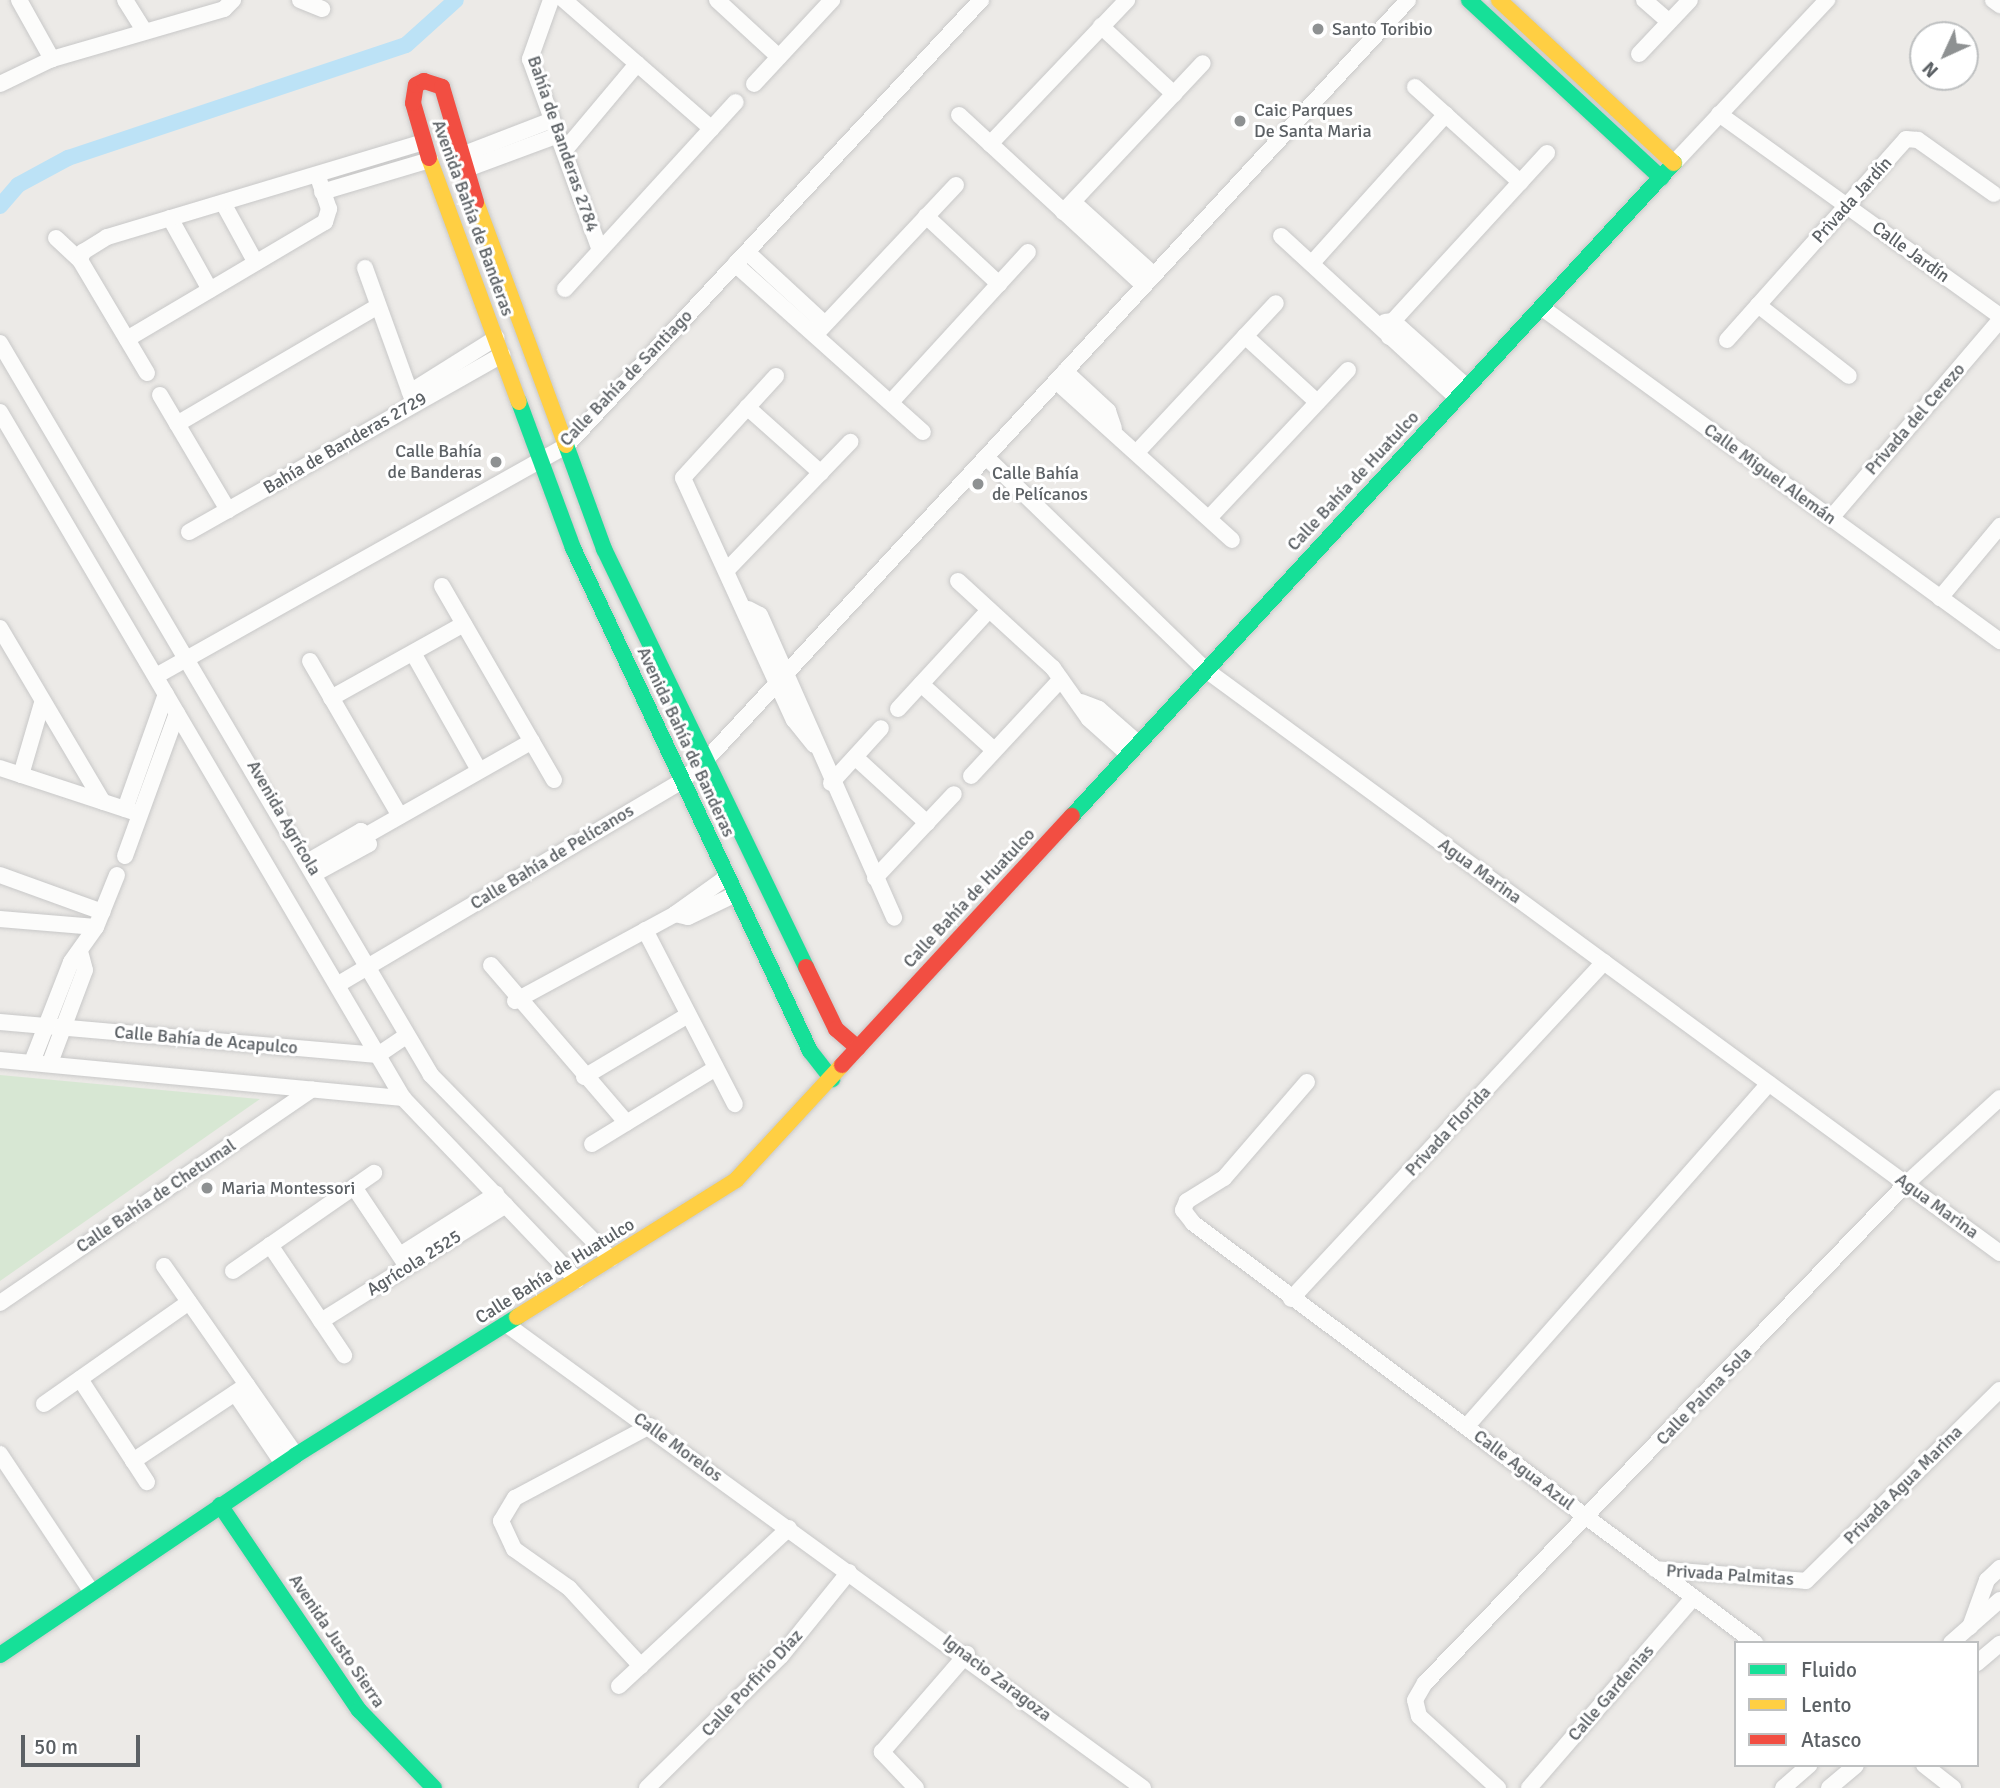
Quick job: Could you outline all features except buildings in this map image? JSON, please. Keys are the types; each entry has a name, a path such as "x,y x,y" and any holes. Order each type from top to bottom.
{"street":[{"path":"19,0 52,59"},
{"path":"125,0 144,31"},
{"path":"0,84 52,59 224,9 233,0"},
{"path":"300,0 322,9"},
{"name":"Bahía de Banderas 2784","path":"551,0 529,52 600,250"},
{"path":"564,0 712,129"},
{"path":"717,0 779,57"},
{"path":"754,83 832,0"},
{"name":"Calle Bahía de Santiago","path":"156,676 567,445 981,0"},
{"path":"990,144 1126,0"},
{"name":"Calle Bahía de Pelícanos","path":"337,985 683,779 707,759 1408,0"},
{"path":"1469,0 1661,177"},
{"path":"1499,0 1674,163"},
{"path":"1644,0 1669,22"},
{"path":"1639,54 1690,0"},
{"name":"Calle Bahía de Huatulco","path":"0,1655 91,1591 289,1460 736,1180 832,1079 1461,392 1827,0"},
{"path":"1993,0 2000,5"},
{"path":"1101,26 1174,94"},
{"path":"1068,207 1203,63"},
{"path":"564,151 637,64"},
{"name":"Avenida Bahía de Banderas","path":"832,1079 810,1051 573,548 423,142 412,103 416,85 434,81 442,87 461,163 604,549 836,1029 858,1048"},
{"path":"1415,87 1520,182"},
{"path":"565,289 736,102"},
{"path":"1312,263 1446,114"},
{"name":"Calle Jardín","path":"1719,114 2000,318"},
{"path":"959,115 990,144 1068,207 1149,281"},
{"path":"461,163 555,128"},
{"name":"Privada Jardín","path":"1727,340 1846,206 1912,137 1994,194"},
{"path":"80,260 107,237 423,142"},
{"path":"1387,327 1547,153"},
{"path":"322,192 430,160"},
{"path":"127,339 325,222 329,209 317,175"},
{"path":"821,329 956,185"},
{"path":"223,203 256,263"},
{"path":"926,216 999,284"},
{"path":"170,218 210,290"},
{"path":"1281,236 1461,392"},
{"path":"56,238 80,260 147,373"},
{"path":"891,402 1028,252"},
{"path":"741,258 821,329 923,432"},
{"path":"365,268 412,398 496,338"},
{"path":"1138,450 1276,303"},
{"path":"1758,305 1849,376"},
{"path":"177,424 378,306"},
{"name":"Calle Miguel Alemán","path":"1541,307 2000,641"},
{"name":"Privada del Cerezo","path":"1831,518 2000,318"},
{"path":"1245,336 1317,402"},
{"name":"Avenida Agrícola","path":"0,343 313,867 406,1036 431,1075 611,1259"},
{"name":"Bahía de Banderas 2729","path":"189,532 412,398 502,355"},
{"path":"1209,518 1348,370"},
{"path":"776,376 683,478 748,609 760,615 781,678 894,918"},
{"path":"1060,376 1108,411 1114,428 1232,540"},
{"path":"160,395 228,510"},
{"path":"747,407 821,472"},
{"path":"0,412 404,1098 577,1280"},
{"path":"727,570 850,442"},
{"name":"Agua Marina","path":"986,457 1206,670 2000,1253"},
{"path":"1940,598 2000,526"},
{"path":"958,581 1060,679 1081,702 1089,719 1133,749"},
{"path":"442,586 554,780"},
{"path":"898,709 989,610"},
{"path":"331,698 464,624"},
{"path":"0,628 103,802"},
{"path":"413,653 480,770"},
{"path":"310,661 400,816"},
{"path":"971,776 1060,679"},
{"path":"921,684 995,750"},
{"path":"125,856 133,812 166,694"},
{"path":"21,775 42,703"},
{"path":"133,812 177,713"},
{"path":"831,783 881,728"},
{"path":"313,867 369,844 358,839 531,741"},
{"path":"855,757 927,823"},
{"path":"0,768 133,812"},
{"path":"875,878 954,793"},
{"path":"0,875 102,912"},
{"path":"32,1062 71,962 81,955 96,928 117,876"},
{"path":"515,1001 675,914 728,876"},
{"path":"675,914 688,917 736,894"},
{"path":"0,919 96,928"},
{"path":"645,930 735,1104"},
{"path":"50,1063 85,971 81,955"},
{"name":"Privada Florida","path":"1291,1299 1604,962"},
{"path":"491,965 515,1001 627,1123"},
{"path":"584,1077 688,1015"},
{"name":"Calle Bahía de Acapulco","path":"0,1022 378,1055"},
{"path":"378,1055 406,1036"},
{"name":"Calle Bahía de Acapulco","path":"0,1060 404,1098"},
{"path":"592,1144 716,1068"},
{"name":"Calle Agua Azul","path":"1307,1082 1224,1178 1187,1200 1183,1210 1291,1299 1752,1641"},
{"path":"1466,1427 1769,1083"},
{"name":"Calle Bahía de Chetumal","path":"0,1303 312,1089"},
{"name":"Calle Palma Sola","path":"1499,1788 1419,1716 1415,1700 1906,1184 2000,1098"},
{"path":"233,1271 374,1173"},
{"path":"354,1186 404,1261"},
{"name":"Agrícola 2525","path":"321,1321 404,1261 501,1200"},
{"path":"270,1245 344,1355"},
{"path":"164,1266 289,1460"},
{"path":"44,1404 189,1302"},
{"name":"Calle Morelos","path":"506,1324 849,1572"},
{"path":"80,1379 148,1482"},
{"path":"133,1461 241,1389"},
{"name":"Privada Agua Marina","path":"1806,1581 2000,1390"},
{"path":"641,1666 569,1588 514,1549 501,1521 515,1498 650,1426"},
{"path":"0,1454 91,1591"},
{"name":"Avenida Justo Sierra","path":"220,1506 359,1710 434,1788"},
{"path":"619,1686 789,1528"},
{"name":"Privada Palmitas","path":"1655,1569 1806,1581"},
{"path":"1970,1627 1987,1580 2000,1569"},
{"name":"Ignacio Zaragoza","path":"849,1572 967,1654 1143,1788"},
{"name":"Calle Porfirio Díaz","path":"647,1788 781,1656 849,1572"},
{"name":"Calle Gardenias","path":"1529,1788 1693,1598"},
{"path":"1953,1641 2000,1600"},
{"path":"1979,1661 2000,1644"},
{"path":"916,1788 882,1752 967,1654"},
{"path":"1783,1788 1807,1767"},
{"path":"1829,1788 1854,1767"},
{"path":"1927,1767 1953,1788"}],"green space":[{"path":"0,1075 260,1099 0,1281"}],"waterway":[{"path":"0,206 18,185 68,158 406,45 456,0"}],"traffic: fast":[{"path":"1469,0 1661,178"},
{"path":"1072,816 1674,163"},
{"path":"519,402 573,548 810,1051 832,1079"},
{"path":"566,445 604,549 806,967"},
{"path":"0,1655 296,1455 517,1317"},
{"path":"220,1505 359,1710 434,1788"}],"traffic: slow":[{"path":"1499,0 1674,163"},
{"path":"429,158 519,402"},
{"path":"476,202 566,445"},
{"path":"517,1317 736,1180 842,1065"}],"traffic: jam":[{"path":"429,158 413,103 416,85 424,81 442,87 476,202"},
{"path":"842,1065 1072,816"},
{"path":"806,967 836,1029 858,1048"}],"place":[{"name":"Santo Toribio","path":"1318,29"},
{"name":"Caic Parques De Santa Maria","path":"1240,121"},
{"name":"Calle Bahía de Banderas","path":"496,462"},
{"name":"Calle Bahía de Pelícanos","path":"978,484"},
{"name":"Maria Montessori","path":"207,1188"}]}
